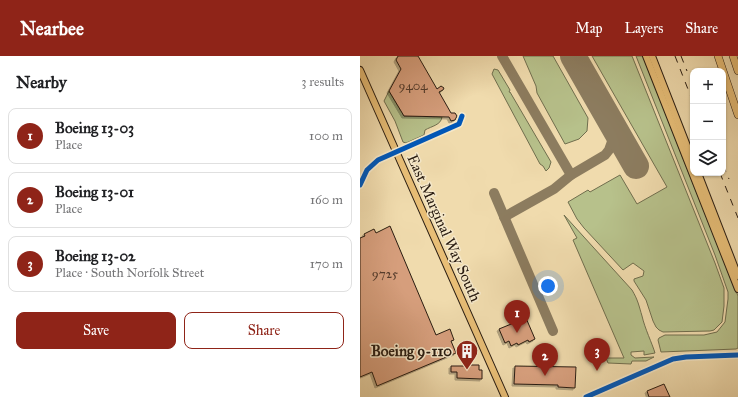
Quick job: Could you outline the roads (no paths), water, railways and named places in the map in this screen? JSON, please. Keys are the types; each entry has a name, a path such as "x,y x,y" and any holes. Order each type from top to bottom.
{"highway":[{"path":"718,56 738,115"},
{"path":"733,56 738,71"}],"main road":[{"path":"646,56 738,289"},
{"path":"652,56 690,154"},
{"name":"East Marginal Way South","path":"360,70 505,397"},
{"path":"699,176 738,276"}],"street":[{"path":"360,185 364,175 373,163 458,124 462,116"},
{"path":"586,397 673,359 738,355"}],"railway":[{"path":"675,56 690,94"},
{"path":"681,56 687,71"},
{"path":"726,172 729,179"},
{"path":"721,176 738,218"}],"place":[{"name":"Boeing 13-03","path":"517,333"},
{"name":"Boeing 9-110","path":"467,370"},
{"name":"Boeing 13-02","path":"597,371"},
{"name":"Boeing 13-01","path":"545,376"}]}
